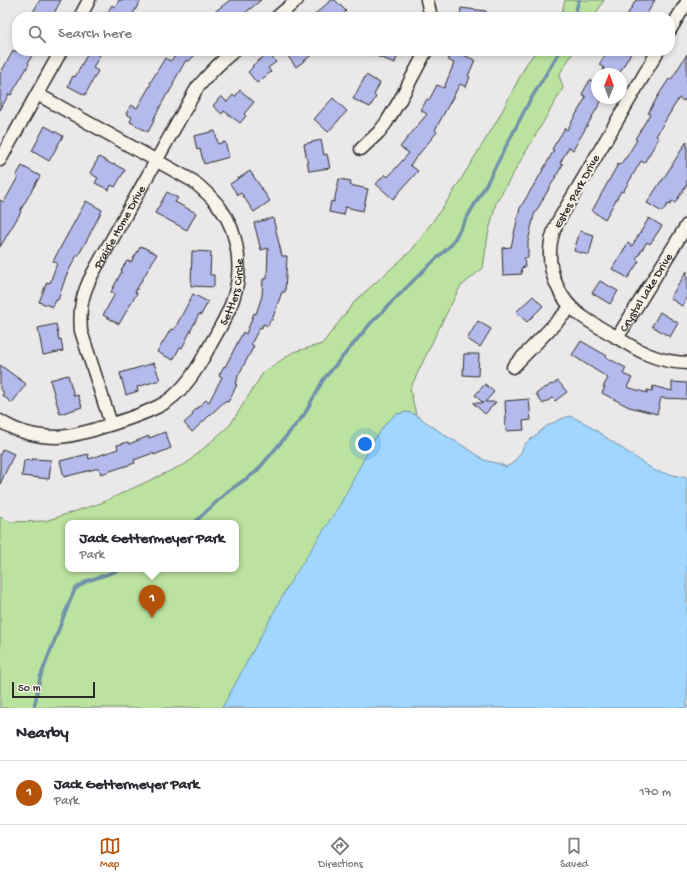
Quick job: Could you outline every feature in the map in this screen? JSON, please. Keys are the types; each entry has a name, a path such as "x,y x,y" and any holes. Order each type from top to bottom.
{"street":[{"path":"83,12 89,0"},
{"path":"283,12 297,0"},
{"path":"427,0 430,12"},
{"path":"675,22 687,2"},
{"path":"0,160 58,56"},
{"name":"Prairie Home Drive","path":"111,424 81,331 80,318 82,300 87,284 197,88 227,56"},
{"path":"362,149 386,123 423,56"},
{"name":"Estes Park Drive","path":"655,56 557,223 552,236 550,252 551,268 562,295 579,315 639,351 653,357 669,361 687,362"},
{"name":"Settlers Circle","path":"0,421 23,432 40,436 59,437 79,434 138,415 160,406 178,393 189,381 226,315 234,296 238,277 236,244 230,227 222,210 208,194 193,181 37,94"},
{"name":"Crystal Lake Drive","path":"617,338 687,225"},
{"path":"513,367 571,307"}],"green space":[{"path":"565,0 604,0 597,12 562,12"},
{"path":"532,56 571,56 559,75 563,88 496,203 488,235 483,268 460,287 410,389 416,415 407,412 252,708 0,708 0,517 10,522 45,521 101,503 187,463 230,425 263,373 293,352 322,344 356,300 412,250 450,197 498,119 527,63"}],"water":[{"path":"407,412 416,415 484,460 506,467 513,463 525,444 547,426 570,416 585,423 655,471 687,478 687,708 222,708 289,584 341,503 372,443 386,423 396,414"}],"building":[{"path":"40,0 61,0 55,12 33,12"},
{"path":"119,0 141,0 134,12 108,12 112,5 115,7"},
{"path":"230,0 261,0 246,12 214,12"},
{"path":"331,0 335,0 346,11 345,12 318,12"},
{"path":"636,0 655,0 648,12 629,12"},
{"path":"461,8 486,11 486,12 461,12"},
{"path":"12,53 12,56 32,56 28,63 29,64 11,95 9,94 0,110 0,74"},
{"path":"687,54 687,96 684,101 679,98 656,136 659,138 644,163 641,161 605,219 592,211 618,164 620,165 626,158 637,140 635,139 650,114 648,113 661,91 669,79 671,80"},
{"path":"86,56 99,56 93,68 98,71 85,95 68,86 73,76 75,77"},
{"path":"175,56 194,56 188,62 186,60 148,132 130,122 132,117 126,114 131,105 137,108 165,58 170,61"},
{"path":"264,56 271,56 276,62 268,68 271,72 257,83 248,72 253,67 252,66"},
{"path":"288,56 310,56 296,67"},
{"path":"377,56 397,56 395,63"},
{"path":"449,56 466,56 475,60 468,76 470,77 466,87 460,84 435,130 437,132 410,165 418,171 393,199 376,184 385,174 388,177 409,153 400,147 427,114 421,110 427,99 429,100 437,85 444,88 454,63 448,60"},
{"path":"604,56 629,56 622,68 604,68 599,65"},
{"path":"366,75 380,83 374,95 376,97 370,107 353,99"},
{"path":"590,80 591,104 600,104 573,150 569,147 560,163 563,164 534,215 528,242 528,258 524,258 525,267 521,268 522,274 503,275 502,248 511,247 520,208 554,150 552,149 565,128 567,130 586,97 582,94"},
{"path":"240,90 254,102 244,114 246,116 240,123 224,111 222,114 213,106 221,96 227,102 233,95 235,97"},
{"path":"333,98 347,111 328,132 314,119"},
{"path":"45,126 63,136 49,161 32,151"},
{"path":"215,131 218,144 225,142 229,157 204,164 200,149 197,150 194,136"},
{"path":"321,140 324,155 327,154 330,168 309,171 304,144"},
{"path":"687,141 687,184 675,203 672,201 670,205 668,204 662,212 647,203"},
{"path":"99,157 125,170 115,187 111,185 109,190 95,183 98,178 90,173"},
{"path":"22,166 40,176 0,247 0,200 4,202 18,177 16,176"},
{"path":"250,171 270,201 254,212 241,193 238,195 230,184"},
{"path":"339,179 351,181 350,185 368,189 363,211 345,207 344,215 329,212 331,201 334,202"},
{"path":"167,192 178,198 175,202 196,213 187,230 155,213"},
{"path":"86,201 102,210 66,276 58,300 56,300 53,307 39,302 47,282 50,283 57,263 53,261"},
{"path":"273,218 282,256 287,256 285,292 282,292 272,320 270,320 268,326 263,324 262,328 260,327 251,344 254,346 237,378 238,379 235,384 237,385 228,402 225,401 192,432 184,423 206,400 209,402 222,377 219,375 224,366 225,367 243,332 246,334 254,313 256,314 262,296 263,279 267,279 268,248 261,250 254,223"},
{"path":"649,218 662,226 650,244 647,242 636,259 639,261 628,278 612,269 628,243 632,246"},
{"path":"580,231 594,235 589,255 574,251"},
{"path":"141,246 157,254 135,292 137,293 119,324 103,315 115,294 111,292 122,271 121,270 127,261 131,262"},
{"path":"192,251 211,252 210,275 214,275 214,287 191,286"},
{"path":"687,271 687,299 682,306 670,298"},
{"path":"600,281 618,291 610,304 592,293"},
{"path":"193,294 208,302 201,315 199,314 182,348 180,347 173,360 157,352 171,329 174,330"},
{"path":"533,296 543,306 527,322 516,312"},
{"path":"660,312 678,323 670,337 652,326"},
{"path":"478,321 491,329 480,347 467,339"},
{"path":"56,324 63,351 43,355 38,328"},
{"path":"581,341 626,368 623,374 632,378 627,387 647,393 647,390 652,391 653,386 672,391 672,382 687,383 687,399 661,398 657,414 629,407 602,393 605,387 603,387 608,378 572,355"},
{"path":"464,354 479,354 478,376 463,375"},
{"path":"154,363 160,380 137,387 138,391 126,395 120,373"},
{"path":"0,365 26,384 12,403 2,395 4,392 0,389"},
{"path":"68,375 74,396 78,395 82,407 60,414 50,380"},
{"path":"558,381 567,392 555,401 552,398 543,404 536,394 545,387 546,388"},
{"path":"485,384 494,392 485,402 496,402 485,414 473,403 483,403 475,395"},
{"path":"529,399 531,420 523,421 524,430 506,431 505,401"},
{"path":"165,432 171,448 154,455 153,453 134,460 135,463 101,474 99,468 64,477 60,461 88,454 89,459 118,449 117,445 128,442 129,444 149,436 149,438"},
{"path":"3,449 14,454 0,484 0,454"},
{"path":"32,459 51,460 49,479 22,476 24,460 32,461"}],"waterway":[{"path":"575,12 579,0"},
{"path":"197,520 227,492 256,472 304,415 323,380 371,323 451,245 487,183 529,102 557,56"},
{"path":"34,708 40,678 75,589 87,581 113,572"}],"place":[{"name":"Jack Gettermeyer Park","path":"152,618"}]}
